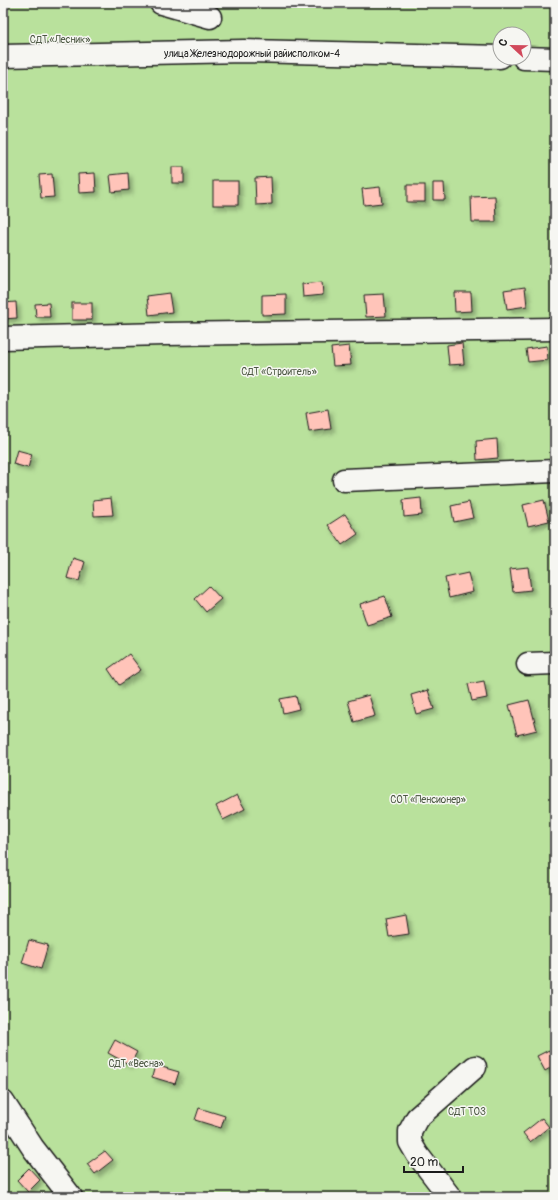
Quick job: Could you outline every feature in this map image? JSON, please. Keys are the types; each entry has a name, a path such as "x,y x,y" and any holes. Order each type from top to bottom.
{"street":[{"path":"161,3 210,17"},
{"name":"улица Железнодорожный райисполком-4","path":"3,56 244,51 492,57"},
{"path":"532,58 555,59"},
{"path":"3,338 164,334 555,329"},
{"path":"344,480 555,471"},
{"path":"528,664 555,662"},
{"path":"450,1197 417,1154 410,1142 410,1131 417,1118 475,1066"},
{"path":"3,1102 33,1148 71,1197"}],"green space":[{"path":"3,3 555,3 555,1197 3,1197"}],"building":[{"path":"172,167 184,167 184,183 172,183"},
{"path":"95,173 96,192 79,193 78,174"},
{"path":"128,173 129,190 112,192 110,175"},
{"path":"52,174 54,197 41,198 39,175"},
{"path":"271,177 272,204 256,205 255,178"},
{"path":"213,181 238,181 238,205 213,205"},
{"path":"433,183 444,183 445,200 433,200"},
{"path":"407,185 425,185 425,202 407,202"},
{"path":"380,187 382,203 364,205 362,189"},
{"path":"495,196 496,222 472,222 471,197"},
{"path":"322,282 323,295 303,297 302,284"},
{"path":"525,287 527,306 507,309 504,290"},
{"path":"454,292 471,292 472,311 455,312"},
{"path":"169,293 172,312 149,315 147,296"},
{"path":"286,294 286,314 262,315 262,295"},
{"path":"384,294 386,316 366,317 364,295"},
{"path":"16,302 17,318 3,319 3,303"},
{"path":"49,303 50,317 36,317 35,304"},
{"path":"72,303 92,303 92,320 72,320"},
{"path":"462,343 464,364 449,365 447,345"},
{"path":"349,346 351,365 333,366 331,348"},
{"path":"547,346 548,360 528,362 526,349"},
{"path":"328,409 331,429 309,432 306,413"},
{"path":"497,439 498,458 477,460 476,441"},
{"path":"17,450 32,454 28,468 13,464"},
{"path":"111,498 113,515 94,516 93,500"},
{"path":"421,498 422,515 404,517 403,500"},
{"path":"544,500 549,521 528,526 523,505"},
{"path":"469,502 473,518 454,522 451,506"},
{"path":"345,514 358,534 342,545 328,525"},
{"path":"73,558 85,562 79,581 67,578"},
{"path":"528,567 531,590 513,592 510,569"},
{"path":"468,573 473,592 449,598 445,578"},
{"path":"209,586 221,599 206,612 195,599"},
{"path":"385,596 392,617 367,625 360,604"},
{"path":"129,654 141,670 119,685 108,669"},
{"path":"484,681 487,698 472,701 468,684"},
{"path":"428,690 434,709 416,714 411,695"},
{"path":"369,695 375,716 354,722 348,701"},
{"path":"296,696 299,709 283,713 280,699"},
{"path":"529,700 537,730 517,735 509,705"},
{"path":"237,795 245,809 223,820 216,806"},
{"path":"406,915 409,934 389,937 386,919"},
{"path":"29,940 48,945 41,969 22,963"},
{"path":"115,1040 137,1052 130,1065 108,1053"},
{"path":"549,1050 555,1065 545,1071 537,1056"},
{"path":"155,1065 179,1072 175,1084 152,1077"},
{"path":"199,1108 225,1116 221,1128 195,1120"},
{"path":"542,1118 549,1127 530,1142 523,1133"},
{"path":"105,1151 113,1160 95,1174 87,1164"},
{"path":"29,1168 40,1180 28,1192 17,1180"}],"park label":[{"name":"СДТ «Лесник»","path":"60,39"},
{"name":"СДТ «Строитель»","path":"279,371"},
{"name":"СОТ «Пенсионер»","path":"428,799"},
{"name":"СДТ «Весна»","path":"136,1063"},
{"name":"СДТ ТОЗ","path":"467,1111"}]}
